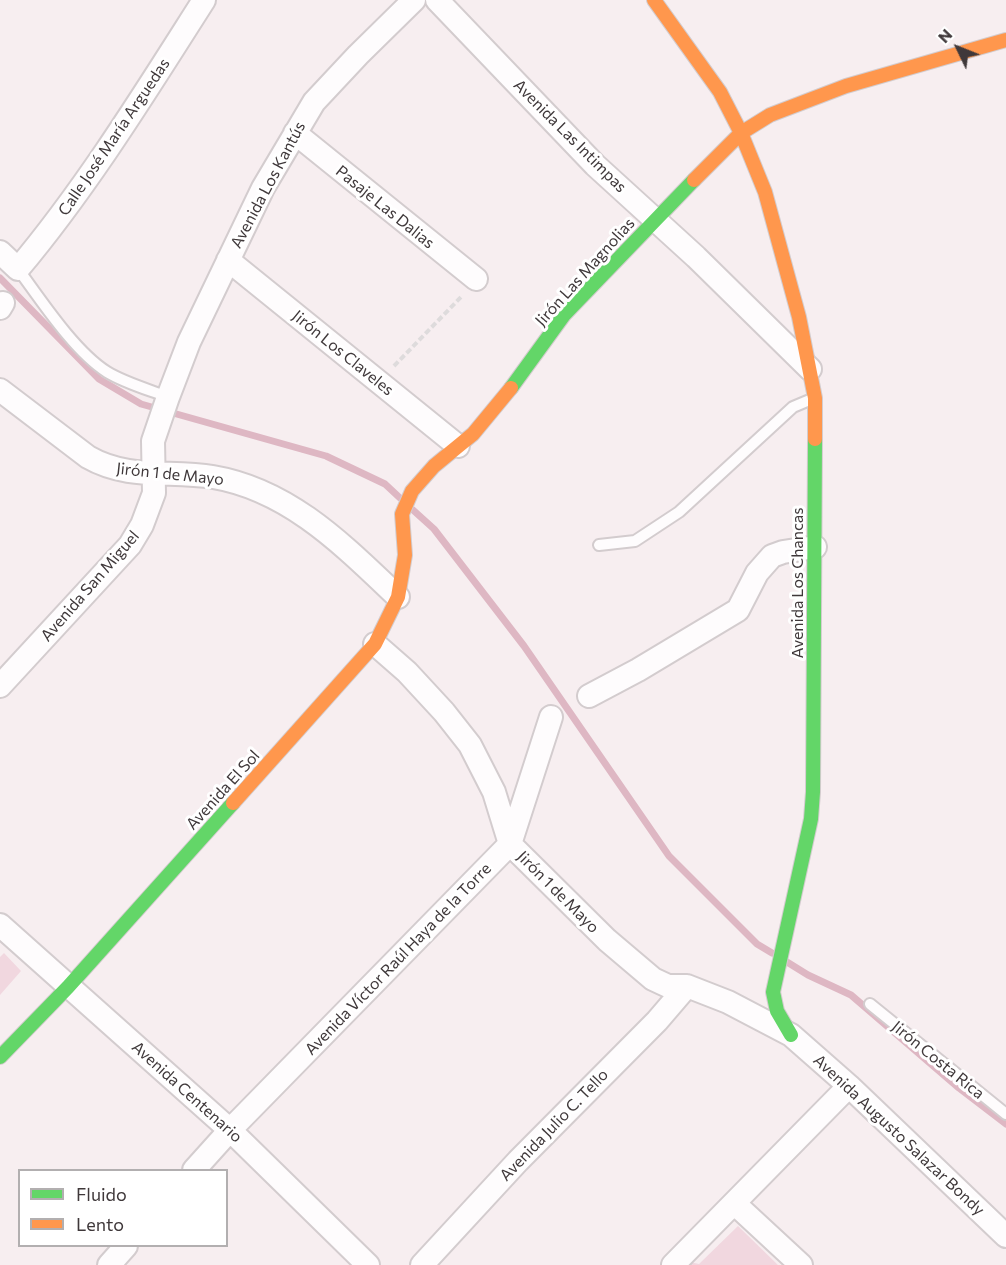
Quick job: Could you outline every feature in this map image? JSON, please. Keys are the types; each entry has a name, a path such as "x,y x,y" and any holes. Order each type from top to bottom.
{"street":[{"name":"Calle José María Arguedas","path":"18,269 70,202 204,0"},
{"name":"Avenida Los Kantús","path":"157,425 189,342 228,260 263,188 314,102 414,0"},
{"name":"Avenida Las Intimpas","path":"436,0 595,165 655,219 810,369"},
{"name":"Avenida Los Chancas","path":"654,0 720,92 741,133 765,192 799,317 815,398 813,792 811,819 773,992 777,1011 791,1035"},
{"name":"Jirón Las Magnolias","path":"402,513 412,491 434,466 474,434 508,393 564,315 719,153 741,133 770,115 846,86 1006,40"},
{"name":"Pasaje Las Dalias","path":"295,134 476,279"},
{"path":"0,252 18,269"},
{"name":"Jirón Los Claveles","path":"228,260 458,446"},
{"name":"Jirón 1 de Mayo","path":"0,390 88,457 104,466 117,470 196,475 236,482 288,505 327,531 398,597"},
{"name":"Avenida San Miguel","path":"0,686 130,545 150,508 154,473 153,441 157,425"},
{"name":"Avenida El Sol","path":"0,1057 68,987 375,644 398,597 403,579 405,555 402,513"},
{"path":"589,696 638,670 738,610 757,573 772,556 814,547"},
{"name":"Jirón 1 de Mayo","path":"375,644 429,696 470,745 494,792 510,844 607,940 653,979 668,986 687,986 728,1002 791,1035"},
{"name":"Avenida Víctor Raúl Haya de la Torre","path":"195,1169 230,1130 510,844 551,717"},
{"name":"Avenida Centenario","path":"0,925 230,1130 369,1265"},
{"name":"Avenida Julio C. Tello","path":"422,1265 518,1161 657,1021 687,986"},
{"name":"Avenida Augusto Salazar Bondy","path":"791,1035 849,1086 1006,1236"},
{"path":"673,1265 849,1086"},
{"path":"734,1203 801,1265"},
{"path":"109,1265 124,1247"}],"lane":[{"path":"18,269 50,313 89,359 108,372 167,399"},
{"path":"599,545 635,541 679,512 793,407 815,398"},
{"name":"Jirón Costa Rica","path":"870,1004 1006,1114"}],"path":[{"path":"378,381 476,279"}],"shaded area":[{"path":"4,953 21,971 0,995 0,957"},
{"path":"738,1226 778,1265 681,1265 685,1261 699,1264"}],"waterway":[{"path":"0,278 99,379 141,404 326,456 385,484 400,498"},
{"path":"413,510 434,529 524,646 669,856 757,944 772,953"},
{"path":"787,962 808,975 851,995 959,1088 1006,1124"}],"traffic: fast":[{"path":"511,388 564,315 694,180"},
{"path":"791,1035 777,1011 773,992 811,819 815,439"},
{"path":"0,1057 68,987 233,803"}],"traffic: slow":[{"path":"654,0 720,92 741,133 765,192 799,317 815,398 815,439"},
{"path":"694,180 741,133 770,115 846,86 1006,40"},
{"path":"233,803 375,644 398,597 405,555 402,514 412,491 434,466 473,434 511,388"}]}
